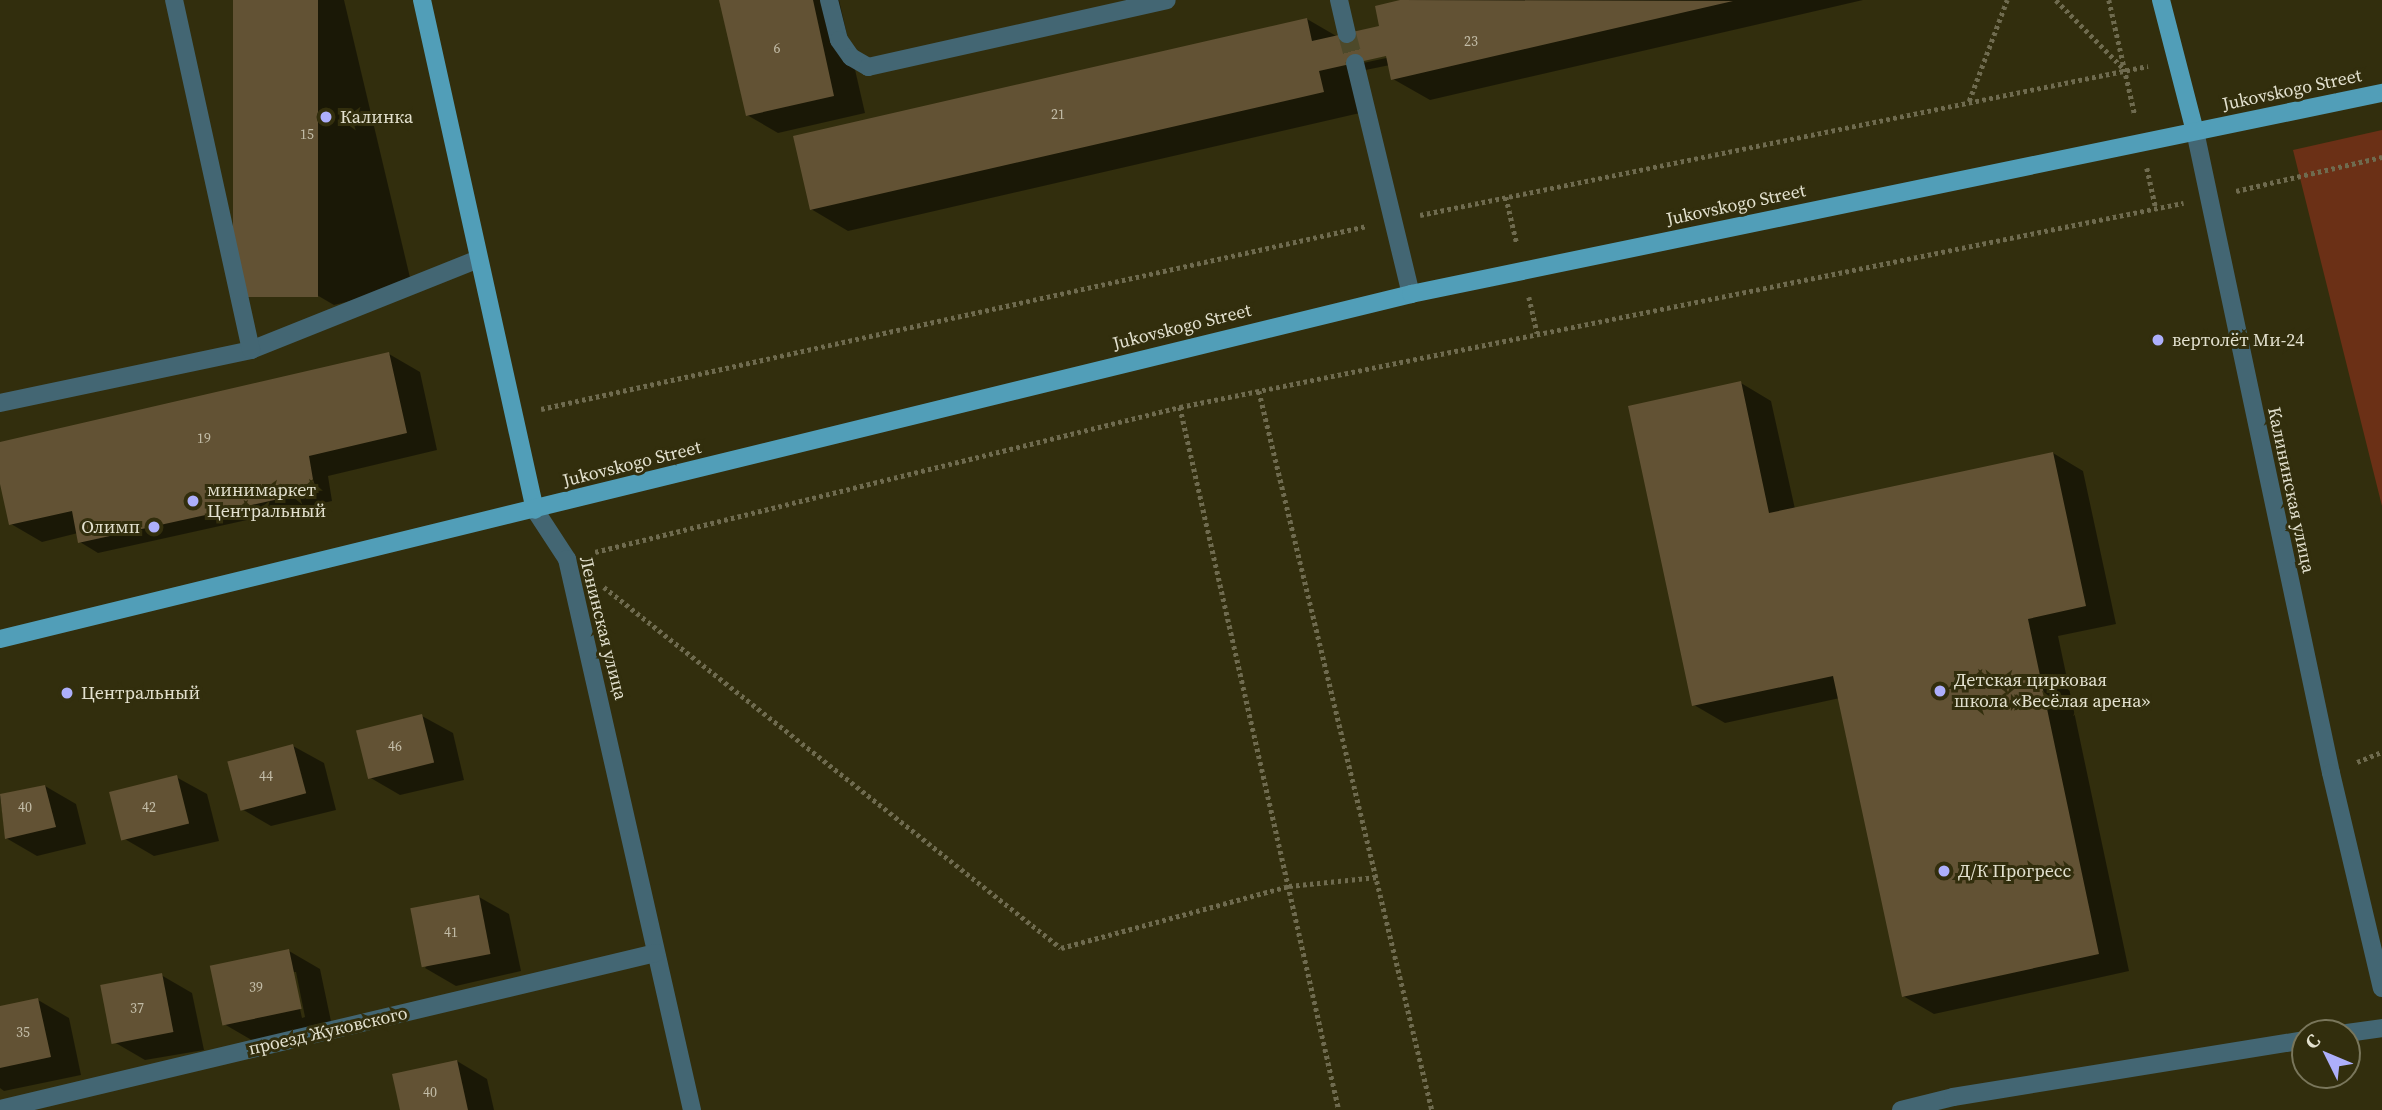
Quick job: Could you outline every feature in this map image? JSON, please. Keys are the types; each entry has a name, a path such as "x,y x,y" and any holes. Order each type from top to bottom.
{"main road":[{"name":"Ленинская улица","path":"422,0 476,260 517,415 535,510"},
{"name":"Калининская улица","path":"2161,0 2195,131"},
{"name":"Jukovskogo Street","path":"0,639 1410,294 2382,93"}],"street":[{"path":"174,0 251,350"},
{"path":"830,0 839,40 851,57 868,67 1167,0"},
{"path":"1339,0 1347,34"},
{"path":"1355,63 1410,294"},
{"name":"Калининская улица","path":"2195,131 2206,198 2382,988"},
{"path":"0,403 251,350 476,260"},
{"name":"Ленинская улица","path":"535,510 567,559 692,1110"},
{"name":"проезд Жуковского","path":"0,1108 656,953"},
{"path":"2361,1031 2382,1028"},
{"path":"1901,1110 1953,1097 2291,1042"}],"path":[{"path":"1969,102 2007,0"},
{"path":"2056,0 2125,71"},
{"path":"2109,0 2156,209"},
{"path":"517,415 1392,220 2176,60"},
{"path":"567,559 1180,407 2156,209 2382,157"},
{"path":"1259,391 1432,1110"},
{"path":"1180,407 1339,1110"},
{"path":"567,559 1061,948 1289,886 1378,877"}],"shaded area":[{"path":"2382,130 2382,506 2293,150"}],"building":[{"path":"233,0 318,0 318,297 233,297"},
{"path":"719,0 813,0 834,96 746,116"},
{"path":"1400,0 1733,1 1391,80 1386,56 1319,71 1324,92 810,210 793,136 1307,18 1312,41 1379,26 1375,6"},
{"path":"389,352 407,433 309,456 315,491 78,543 72,511 9,525 0,484 0,442"},
{"name":"Детская цирковая школа «Весёлая арена»","path":"1741,381 1769,513 2053,452 2086,606 2028,619 2099,954 1902,997 1833,676 1692,706 1628,406"},
{"path":"422,714 434,763 368,779 356,730"},
{"path":"293,744 306,793 241,811 227,762"},
{"path":"177,775 189,824 121,840 109,792"},
{"path":"45,785 56,827 5,839 0,794"},
{"path":"479,895 490,954 422,967 410,908"},
{"path":"289,949 302,1009 222,1026 210,966"},
{"path":"162,973 173,1032 112,1044 100,985"},
{"path":"38,998 51,1057 0,1068 0,1006"},
{"path":"457,1060 468,1110 400,1110 392,1074"}],"tunnel":[{"path":"1347,34 1355,63"}],"place":[{"name":"Калинка","path":"326,117"},
{"name":"вертолёт Ми-24","path":"2158,340"},
{"name":"минимаркет Центральный","path":"193,501"},
{"name":"Олимп","path":"154,527"},
{"name":"Детская цирковая школа «Весёлая арена»","path":"1940,691"},
{"name":"Центральный","path":"67,693"},
{"name":"Д/К Прогресс","path":"1944,871"}]}
